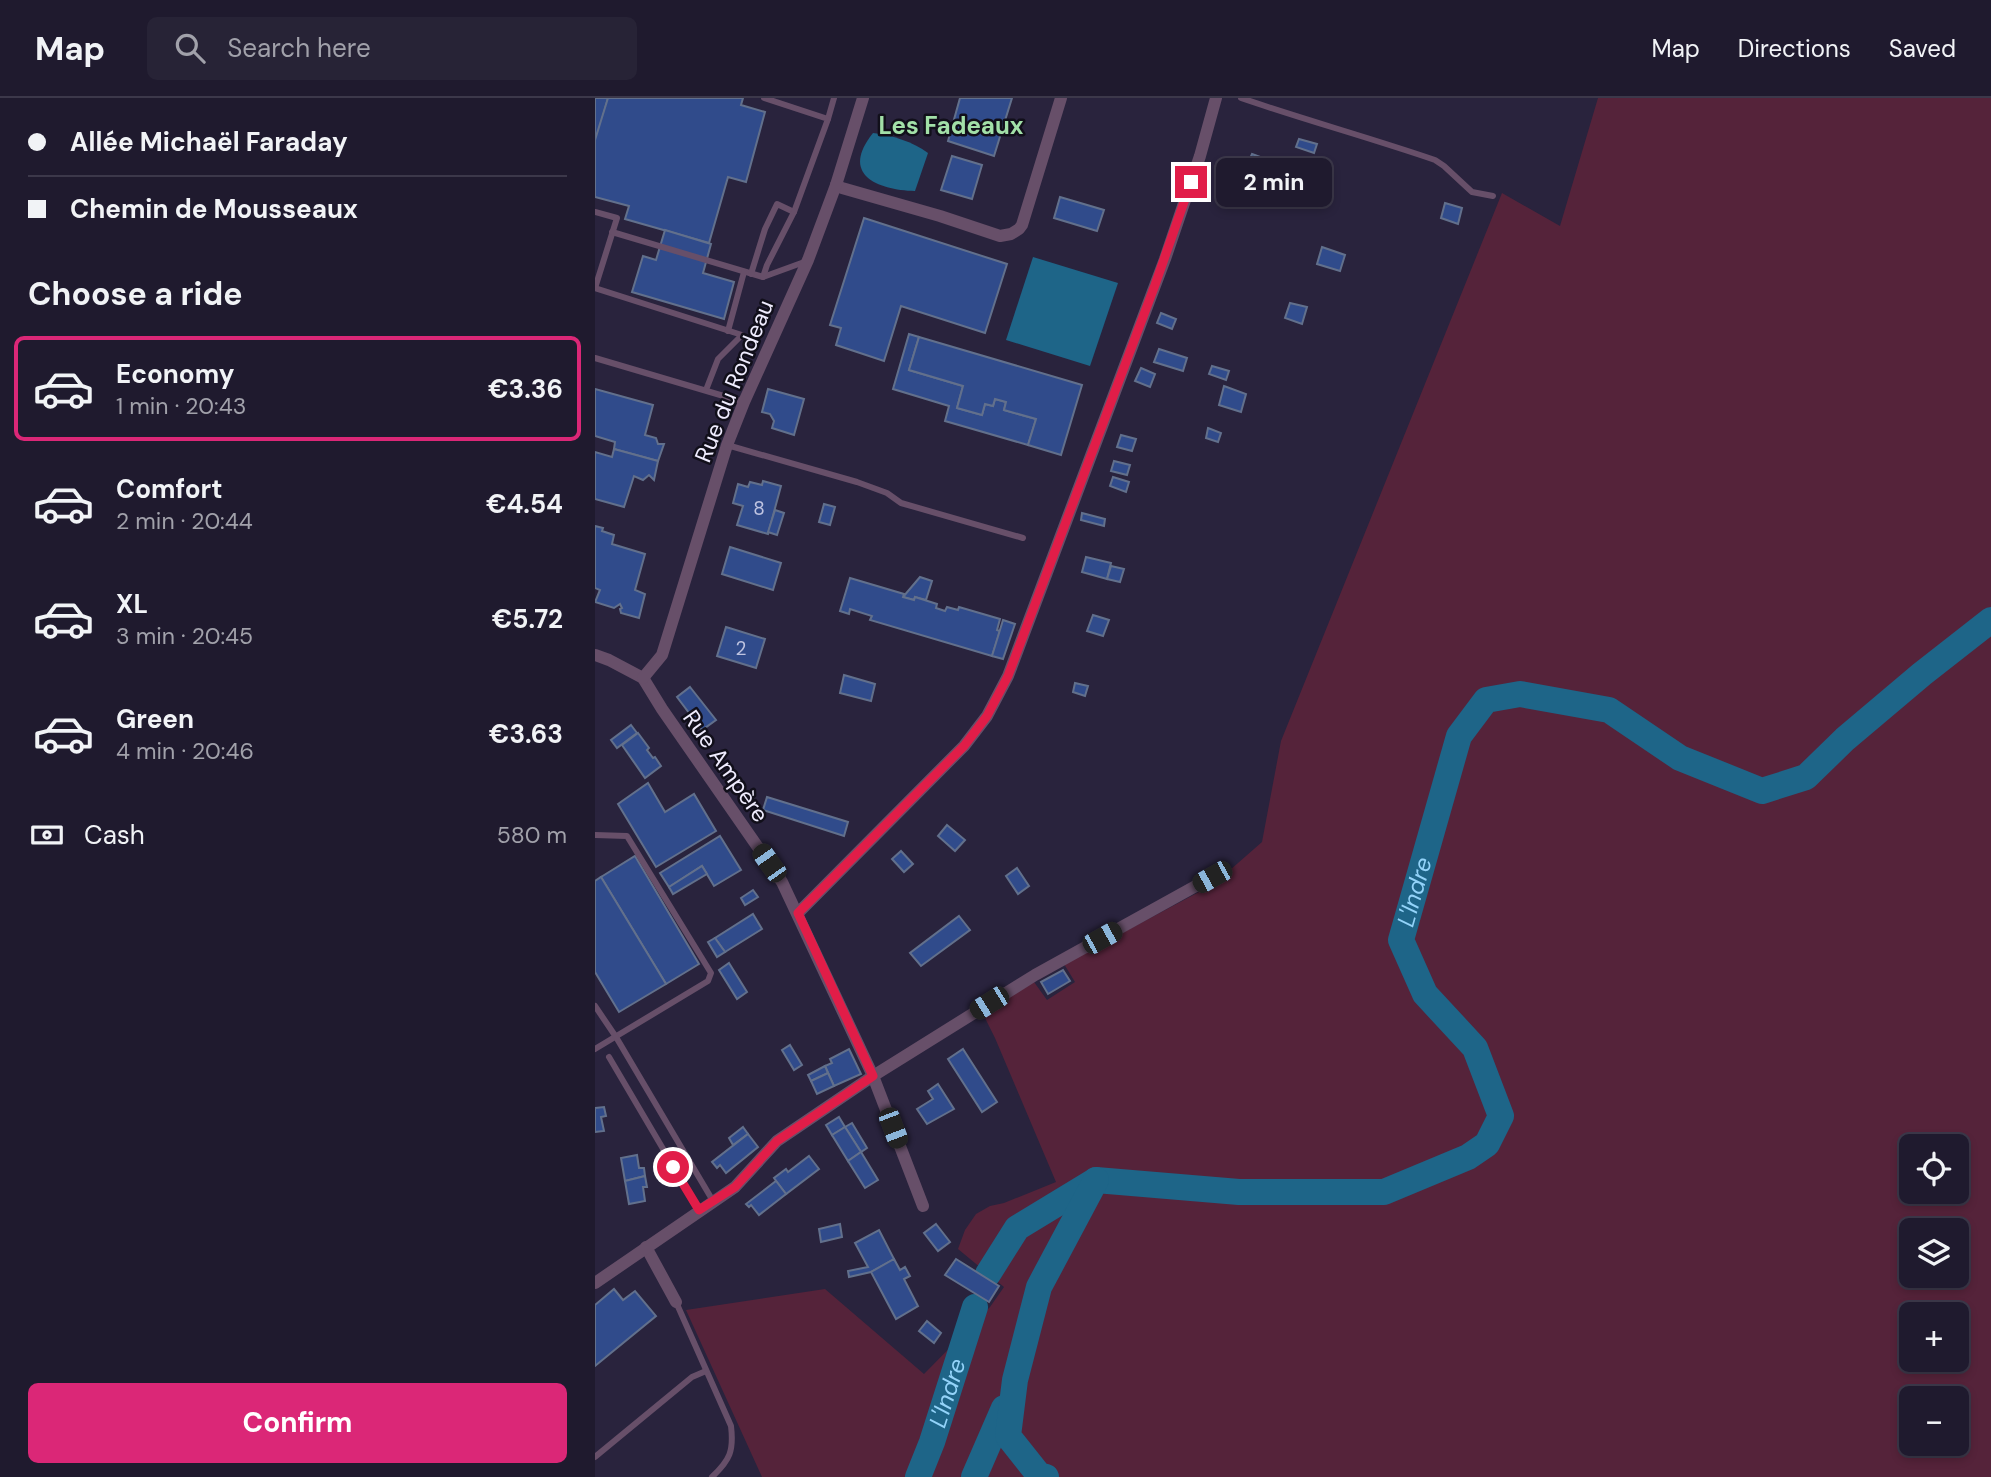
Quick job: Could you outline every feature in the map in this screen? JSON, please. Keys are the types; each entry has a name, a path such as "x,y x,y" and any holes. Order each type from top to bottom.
{"street":[{"name":"Rue du Rondeau","path":"643,678 662,655 727,445 808,260 836,185 863,98"},
{"path":"836,185 1000,236 1011,234 1022,225 1061,98"},
{"path":"798,913 964,746 987,716 1008,676 1160,272 1200,156 1216,98"},
{"path":"595,655 643,678"},
{"name":"Rue Ampère","path":"643,678 661,709 782,882 873,1076 923,1206"},
{"path":"595,1283 735,1187 777,1141 873,1076 1035,975 1212,877"},
{"path":"646,1247 676,1302"}],"lane":[{"path":"764,98 828,119"},
{"path":"763,277 794,212 834,98"},
{"path":"1241,98 1435,160 1472,191 1493,196"},
{"path":"728,331 748,273 777,204 794,212"},
{"path":"595,212 617,218 595,288 742,335 717,359 706,390"},
{"path":"612,232 763,277 808,260"},
{"path":"595,358 744,402"},
{"path":"727,445 857,482 887,493 901,503 1023,538"},
{"path":"595,835 627,836 711,973 708,981 595,1049"},
{"path":"595,1006 713,1201"},
{"path":"609,1057 699,1210"},
{"path":"676,1302 731,1426 733,1443 728,1460 712,1477"},
{"path":"595,1457 692,1377 706,1371"}],"shaded area":[{"path":"1598,98 1991,98 1991,1477 762,1477 686,1310 825,1289 924,1374 990,1307 1004,1287 958,1249 965,1230 976,1214 990,1206 1056,1182 982,1012 1034,982 1047,1000 1075,982 1064,964 1214,884 1262,842 1281,741 1502,193 1560,226"}],"water":[{"path":"873,133 902,140 928,153 915,191 887,187 867,177 860,159"},
{"path":"1033,257 1118,283 1090,366 1006,340"}],"building":[{"path":"595,98 608,98 596,141 595,140"},
{"path":"608,98 743,98 741,105 765,112 746,182 728,177 709,243 625,219 629,206 595,197 595,140"},
{"path":"960,98 1012,98 994,156 948,141"},
{"path":"1299,139 1317,144 1314,153 1296,147"},
{"path":"1252,154 1271,161 1265,173 1247,165"},
{"path":"952,156 982,165 972,199 941,190"},
{"path":"1060,197 1104,210 1097,231 1054,218"},
{"path":"1445,203 1462,208 1458,224 1441,218"},
{"path":"864,218 1007,264 985,333 901,306 884,361 836,345 841,328 830,325"},
{"path":"665,230 711,244 703,273 734,282 724,319 632,292 643,256 656,260"},
{"path":"1322,247 1345,255 1340,271 1317,264"},
{"path":"1290,303 1307,307 1302,324 1285,318"},
{"path":"1161,313 1176,319 1172,329 1157,323"},
{"path":"909,334 919,337 909,370 963,386 957,408 982,415 985,404 993,406 995,399 1006,402 1004,410 1036,419 1028,445 945,421 949,406 893,389"},
{"path":"919,337 1082,385 1061,455 1028,445 1036,419 1004,410 1006,402 995,399 993,406 985,404 982,415 957,408 963,386 909,370"},
{"path":"1159,349 1187,358 1183,371 1154,362"},
{"path":"1212,366 1229,371 1226,380 1209,374"},
{"path":"1141,368 1155,374 1150,387 1135,381"},
{"path":"1224,386 1246,394 1241,412 1219,405"},
{"path":"595,389 653,405 645,435 656,438 658,444 664,444 658,461 614,449 615,442 595,436"},
{"path":"768,389 804,399 794,435 772,428 774,421 770,414 762,412"},
{"path":"1208,428 1221,433 1218,442 1206,438"},
{"path":"1121,435 1136,439 1132,451 1117,447"},
{"path":"614,449 658,461 654,480 649,475 643,480 634,476 624,507 595,499 595,452 612,457"},
{"path":"1114,461 1130,465 1127,475 1111,471"},
{"path":"1113,477 1129,482 1126,492 1110,486"},
{"path":"763,481 781,486 768,534 737,525 743,506 733,503 738,484 748,487 750,482 762,485"},
{"path":"824,504 835,507 830,525 819,522"},
{"path":"775,510 784,513 777,535 768,532"},
{"path":"1082,513 1105,519 1104,526 1081,520"},
{"path":"595,526 614,535 612,544 645,554 635,590 645,594 639,618 621,613 620,604 614,608 595,602 600,590 595,588"},
{"path":"730,547 781,563 773,590 722,574"},
{"path":"1086,557 1111,563 1107,579 1082,572"},
{"path":"1111,566 1124,569 1120,582 1107,579"},
{"path":"920,577 932,581 926,600 903,597"},
{"path":"850,578 904,594 903,597 914,600 915,597 937,604 936,608 945,611 947,607 958,610 959,607 1000,619 997,630 1000,631 992,656 870,620 872,616 850,609 849,614 840,611"},
{"path":"1093,615 1109,620 1103,636 1087,631"},
{"path":"1003,620 1015,624 1003,659 992,656"},
{"path":"726,627 765,639 756,668 717,656"},
{"path":"844,675 875,684 871,701 840,693"},
{"path":"1075,683 1088,686 1085,696 1073,692"},
{"path":"690,687 716,720 702,730 677,697"},
{"path":"631,725 637,733 617,748 611,740"},
{"path":"638,733 649,748 647,750 661,766 645,778 622,745"},
{"path":"648,783 665,812 694,794 716,831 656,867 618,804"},
{"path":"767,797 848,822 844,836 763,810"},
{"path":"947,825 965,840 955,851 938,836"},
{"path":"720,836 741,870 714,886 702,866 669,887 660,873"},
{"path":"901,851 913,864 904,872 892,859"},
{"path":"635,856 699,964 666,984 601,877"},
{"path":"702,866 707,874 673,894 669,887"},
{"path":"1017,868 1029,886 1018,894 1006,876"},
{"path":"601,877 666,984 619,1012 595,972 595,881"},
{"path":"753,890 758,897 745,905 741,898"},
{"path":"753,914 762,929 725,952 715,938"},
{"path":"959,916 970,930 921,966 910,953"},
{"path":"715,938 725,952 717,957 708,942"},
{"path":"729,963 747,992 737,999 719,970"},
{"path":"1063,970 1070,981 1048,994 1041,982"},
{"path":"790,1045 802,1065 794,1070 782,1050"},
{"path":"849,1049 861,1074 834,1086 825,1066 832,1063 830,1059"},
{"path":"963,1049 997,1102 982,1112 948,1059"},
{"path":"825,1066 828,1073 811,1081 808,1075"},
{"path":"828,1073 834,1086 817,1094 811,1081"},
{"path":"938,1084 954,1109 927,1124 917,1109 933,1099 928,1091"},
{"path":"604,1107 606,1116 601,1117 604,1131 595,1132 595,1108"},
{"path":"839,1117 845,1127 832,1135 826,1125"},
{"path":"852,1123 867,1148 861,1152 845,1127"},
{"path":"743,1127 748,1134 733,1145 729,1138"},
{"path":"845,1127 861,1152 848,1161 832,1135"},
{"path":"748,1134 758,1147 726,1173 720,1165 717,1168 712,1162"},
{"path":"861,1152 878,1180 865,1188 848,1161"},
{"path":"637,1155 639,1168 644,1168 645,1176 625,1181 621,1158"},
{"path":"809,1156 819,1169 786,1194 774,1178 786,1169 788,1172"},
{"path":"645,1176 645,1201 629,1204 625,1181"},
{"path":"776,1181 786,1194 759,1215 751,1205 749,1207 746,1204"},
{"path":"840,1224 842,1237 821,1242 819,1229"},
{"path":"936,1224 950,1242 938,1251 924,1233"},
{"path":"879,1230 894,1259 871,1272 849,1277 848,1271 868,1267 855,1243"},
{"path":"894,1259 900,1270 905,1267 910,1276 904,1279 918,1306 896,1319 871,1272"},
{"path":"956,1259 999,1286 989,1302 945,1275"},
{"path":"614,1289 623,1300 635,1291 656,1316 595,1366 595,1305"},
{"path":"927,1321 941,1333 934,1343 919,1331"}],"waterway":[{"name":"L'Indre","path":"988,1274 1017,1228 1096,1180 1239,1192 1384,1192 1468,1157 1487,1144 1501,1116 1475,1048 1425,994 1401,940 1459,736 1486,700 1520,694 1609,710 1680,758 1762,791 1806,777 1845,739 1991,620"},
{"path":"1046,1477 1039,1475 1008,1436 1015,1380 1039,1287 1096,1180"},
{"name":"L'Indre","path":"918,1477 932,1442 975,1307"},
{"path":"974,1477 1004,1408"}],"district":[{"name":"Les Fadeaux","path":"951,126"}],"route":[{"path":"673,1167 699,1210 735,1187 777,1141 873,1076 798,913 964,746 987,716 1008,676 1191,182"}]}
